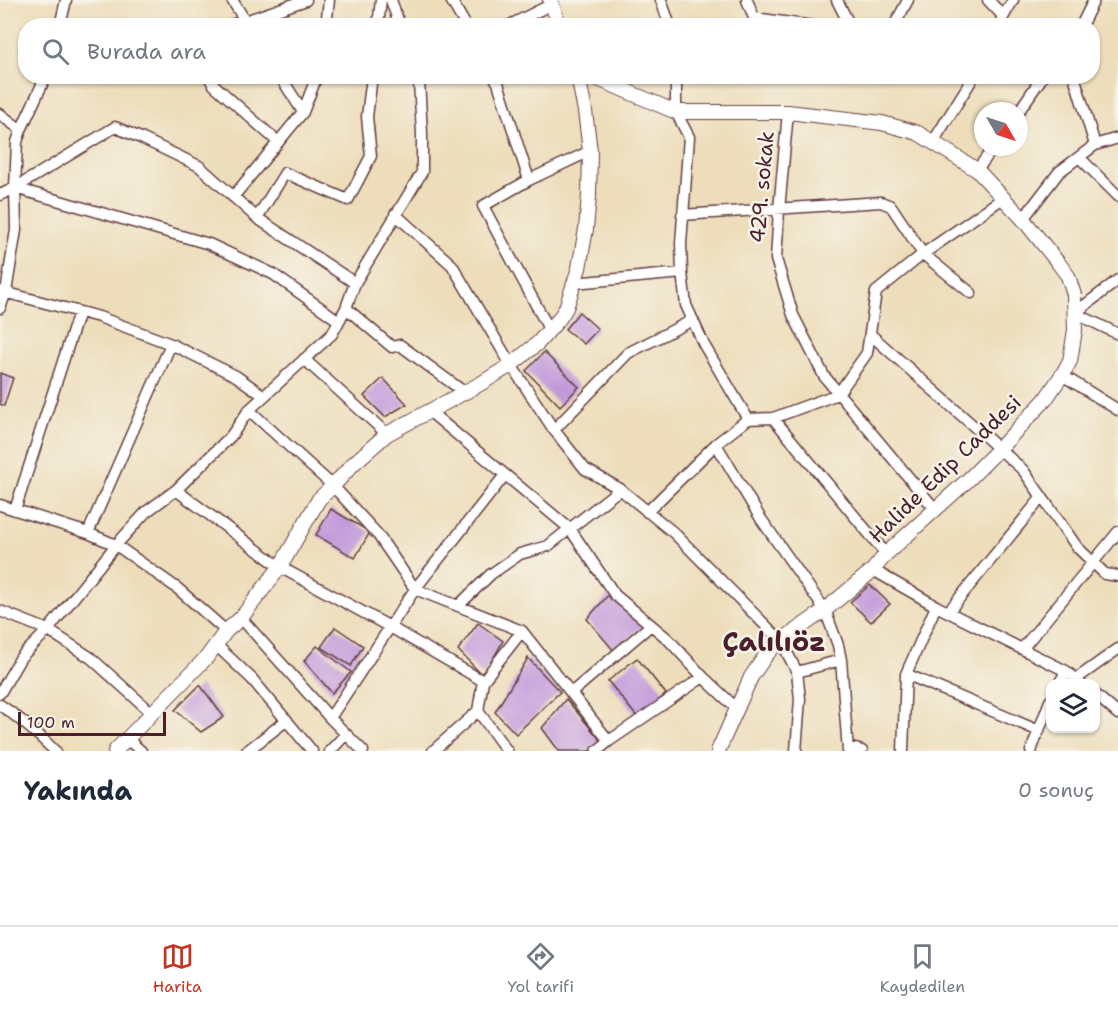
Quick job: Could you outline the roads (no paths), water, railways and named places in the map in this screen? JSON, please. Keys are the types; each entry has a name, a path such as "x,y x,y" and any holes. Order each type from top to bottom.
{"street":[{"path":"62,18 66,0"},
{"path":"232,0 243,18"},
{"path":"259,18 306,0"},
{"path":"327,18 329,0"},
{"path":"379,18 381,0"},
{"path":"391,0 397,18"},
{"path":"451,0 461,18"},
{"path":"661,0 667,18"},
{"path":"747,0 754,18"},
{"path":"837,0 846,18"},
{"path":"898,18 908,0"},
{"path":"988,0 999,18"},
{"path":"1003,18 1012,0"},
{"path":"1085,18 1094,0"},
{"path":"522,18 551,2 557,18"},
{"path":"0,308 16,230 17,142 42,84"},
{"path":"213,84 278,142"},
{"path":"285,84 303,112"},
{"path":"233,197 303,112 314,84"},
{"path":"257,218 285,172 348,200 371,156 367,117 371,84"},
{"path":"0,693 21,657 48,630 116,545 146,512 176,490 231,436 249,410 332,334 346,308 355,283 422,172 419,84"},
{"path":"498,84 529,180"},
{"path":"116,751 207,657 226,631 241,618 280,567 319,499 353,464 387,434 480,384 511,364 538,343 559,319 566,308 579,268 589,196 590,151 580,84"},
{"name":"Halide Edip Caddesi","path":"610,84 676,112 788,112 882,123 918,133 977,170 1023,219 1068,276 1074,295 1073,347 1070,361 1045,400 999,449 886,554 873,570 766,655 736,708 718,751"},
{"path":"676,84 676,112 688,137 681,243 686,305 704,345 748,419"},
{"path":"933,142 969,84"},
{"path":"1025,102 1038,84"},
{"path":"1076,84 1095,145"},
{"name":"429. sokak","path":"788,112 776,259 793,315 824,376 935,509"},
{"path":"0,114 21,130"},
{"path":"0,195 115,127 199,166 257,218 355,283"},
{"path":"1023,219 1059,172 1095,145 1118,138"},
{"path":"550,331 483,206 529,180 590,151"},
{"path":"977,170 987,156"},
{"path":"1079,157 1118,196"},
{"path":"15,188 209,244 273,274 339,321"},
{"path":"647,512 716,444 748,419 773,418 838,394 867,353 876,292 922,254 1003,198"},
{"path":"682,215 881,202 891,206 922,254 971,293"},
{"path":"395,214 452,265 511,364 554,430 585,469 620,489 674,533 781,641 797,672 800,699 796,751"},
{"path":"574,284 682,273"},
{"path":"1118,280 1075,313 1118,334"},
{"path":"3,291 99,317 171,344 236,376 264,396"},
{"path":"346,308 392,347 400,345 464,392"},
{"path":"15,510 79,312"},
{"path":"554,430 628,353 693,320"},
{"path":"870,334 1023,470 1077,547 1105,574 1118,576"},
{"path":"88,533 171,344"},
{"path":"304,359 387,434"},
{"path":"1062,375 1118,410"},
{"path":"249,410 333,486 378,535 415,590 522,631 609,741"},
{"path":"429,411 570,530 615,595 668,639 703,678 736,708"},
{"path":"773,418 886,554"},
{"path":"716,444 761,519 825,610 841,660 848,749 862,751"},
{"path":"330,718 415,590 505,475"},
{"path":"458,606 491,574 520,554 548,546 620,489"},
{"path":"176,490 280,567 483,681"},
{"path":"948,612 1042,497"},
{"path":"0,505 88,533 116,545 177,588 226,631"},
{"path":"1022,649 1118,532"},
{"path":"873,570 936,606 1066,671 1076,679"},
{"path":"903,751 906,674 936,606"},
{"path":"0,611 48,630 91,658 152,713"},
{"path":"241,618 330,718 363,751"},
{"path":"571,693 651,625"},
{"path":"433,751 478,711 483,681 522,631"},
{"path":"216,644 252,679 312,751"},
{"path":"1080,679 1118,649"},
{"path":"797,672 841,660"},
{"path":"1062,679 1066,671"},
{"path":"906,674 1039,731"},
{"path":"597,751 703,678"},
{"path":"1100,699 1118,714"},
{"path":"0,705 22,721 55,751"},
{"path":"478,711 507,751"},
{"path":"1031,751 1046,712"},
{"path":"247,751 287,720"},
{"path":"330,751 346,734"},
{"path":"128,739 141,751"}],"district":[{"name":"Çalılıöz","path":"774,642"}]}
